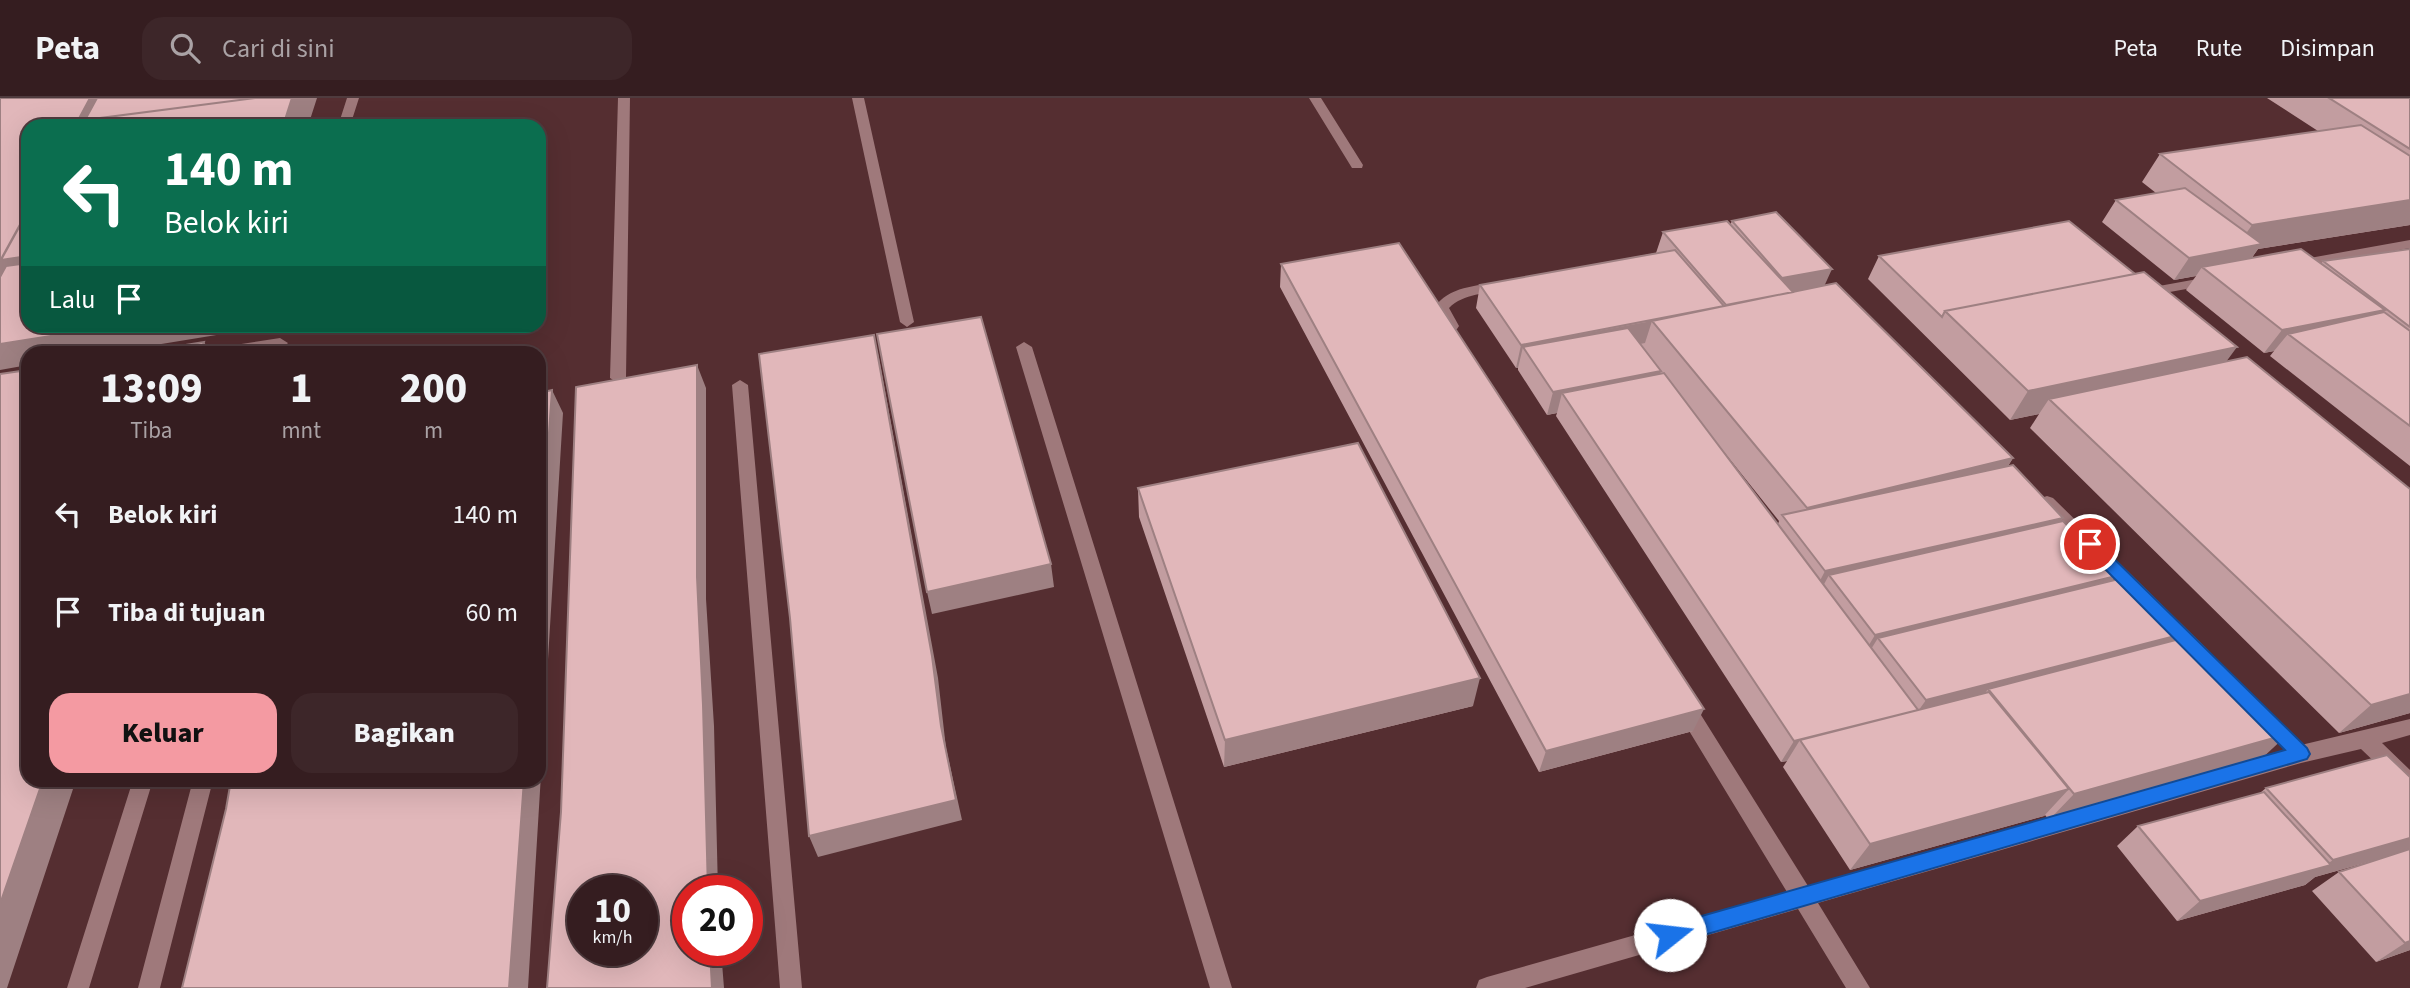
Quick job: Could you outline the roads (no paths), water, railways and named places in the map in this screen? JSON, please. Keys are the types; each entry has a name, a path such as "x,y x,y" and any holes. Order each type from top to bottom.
{"lane":[{"path":"346,119 353,98"},
{"path":"618,378 624,98"},
{"path":"858,98 907,322"},
{"path":"1315,98 1357,165"},
{"path":"2279,268 2410,244"},
{"path":"2169,309 2143,288 2226,277"},
{"path":"1462,344 1441,308 1446,300 1455,295 1519,282"},
{"path":"1024,348 1220,988"},
{"path":"740,386 791,988"},
{"path":"2036,491 2213,666"},
{"path":"1671,685 1858,988"},
{"path":"1486,988 2296,749 2365,740 2410,727"},
{"path":"2365,740 2410,783"},
{"path":"78,988 141,787"},
{"path":"149,988 201,787"}]}
